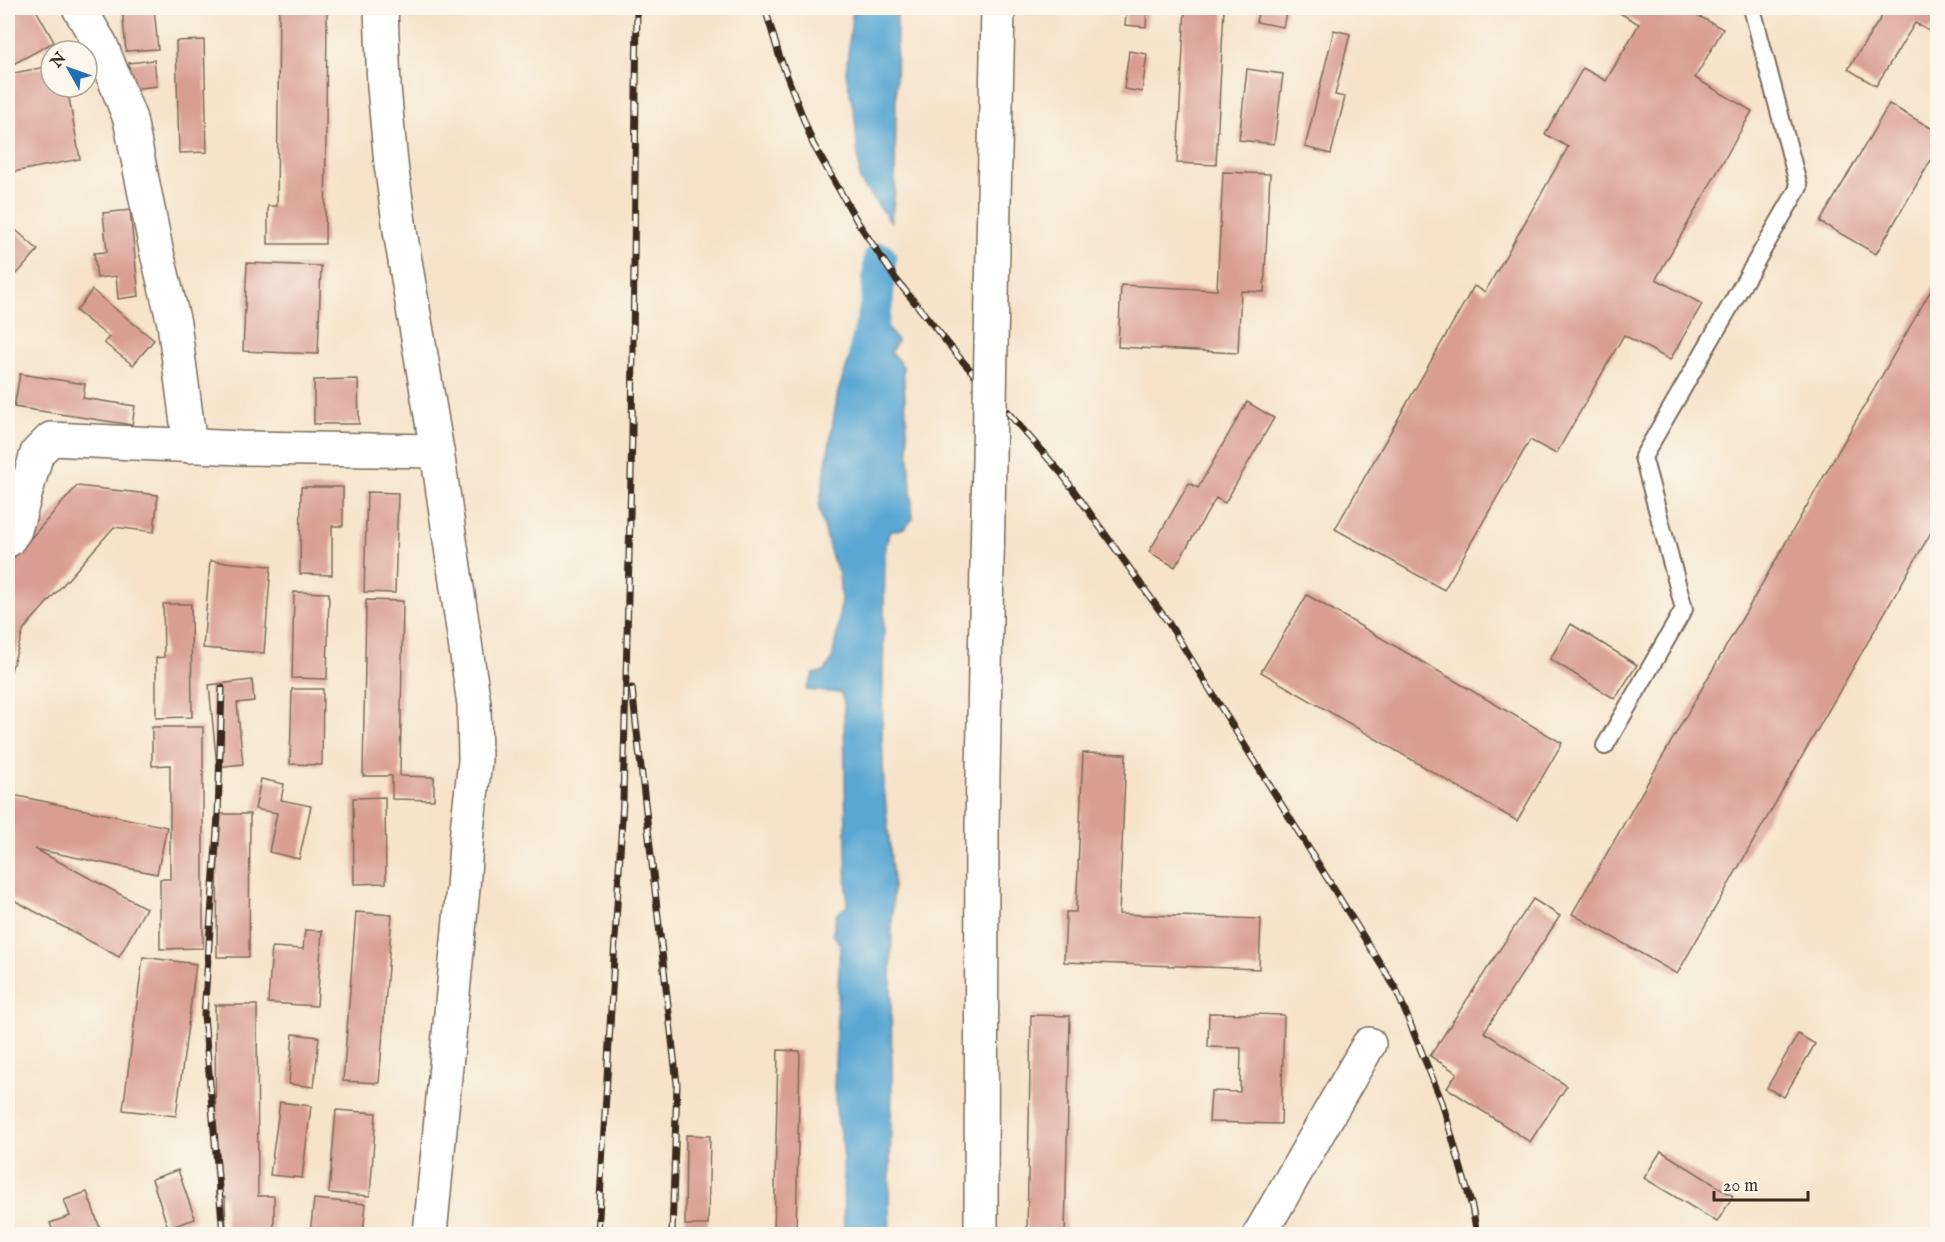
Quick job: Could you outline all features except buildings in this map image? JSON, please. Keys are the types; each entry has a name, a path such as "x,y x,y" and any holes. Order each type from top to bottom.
{"street":[{"path":"79,8 101,45 130,119 156,249 174,323 190,446"},
{"path":"381,8 384,87 391,164 437,451 474,704 475,761 429,1234"},
{"path":"981,1234 982,839 998,8"},
{"path":"8,540 15,530 37,453 51,439 190,446 437,451"},
{"path":"1260,1234 1369,1044"}],"lane":[{"path":"1605,746 1684,609 1643,457 1799,187 1752,8"}],"water":[{"path":"853,8 897,8 895,190 891,222 860,181 855,118 846,73"},
{"path":"869,300 897,341 891,352 903,366 913,519 904,528 889,532 885,552 882,739 893,881 890,1234 844,1234 843,1147 834,1088 840,944 833,934 836,915 847,906 844,703 841,693 806,690 814,674 825,671 832,659 838,629 841,599 839,574 831,554 819,508 838,392"}],"waterway":[{"path":"865,352 877,302 880,259"}],"railway":[{"path":"598,1234 623,801 632,434 637,8"},
{"path":"765,8 779,55 813,144 857,221 895,278 958,356 1062,474 1168,622 1396,989 1442,1102 1472,1207 1477,1234"},
{"path":"222,688 218,816 204,1015 223,1234"},
{"path":"632,688 677,1084 672,1234"}]}
